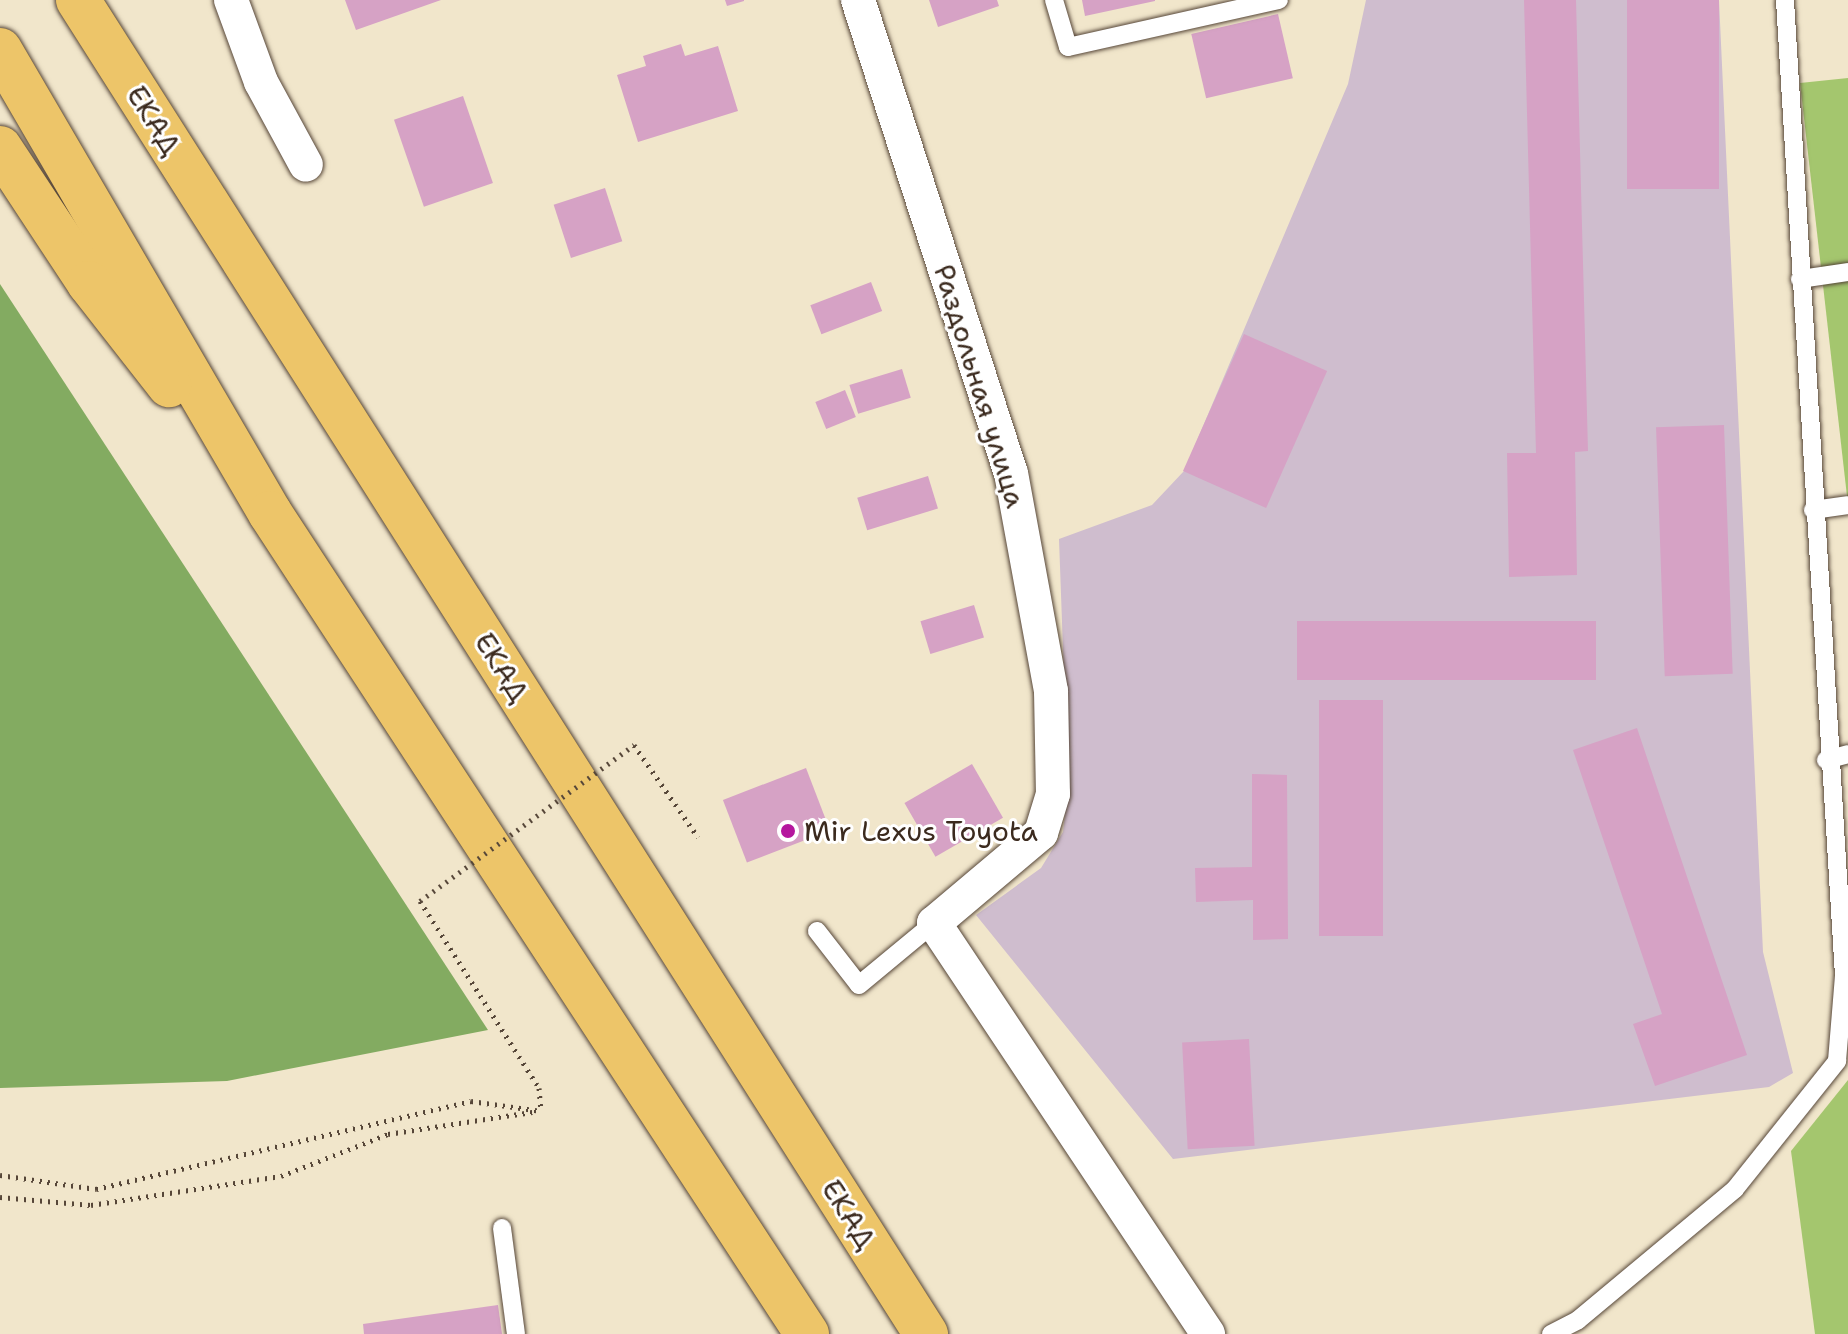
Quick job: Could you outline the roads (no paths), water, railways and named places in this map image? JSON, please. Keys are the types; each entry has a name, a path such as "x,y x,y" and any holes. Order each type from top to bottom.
{"highway":[{"name":"ЕКАД","path":"78,0 926,1334"},
{"path":"0,50 270,513 807,1334"},
{"path":"0,148 89,283 270,513"}],"street":[{"path":"231,0 261,82 306,165"},
{"name":"Раздольная улица","path":"858,0 1011,473 1051,691 1053,794 1041,833 934,923"},
{"path":"934,923 1208,1334"}],"lane":[{"path":"1054,0 1068,47 1279,0"},
{"path":"1551,1334 1578,1320 1735,1189 1837,1061 1846,975 1826,760 1785,0"},
{"path":"1800,279 1848,272"},
{"path":"1813,510 1848,505"},
{"path":"1826,760 1848,754"},
{"path":"817,931 859,985 934,923"},
{"path":"502,1228 516,1334"}],"place":[{"name":"Mir Lexus Toyota","path":"788,831"}]}
